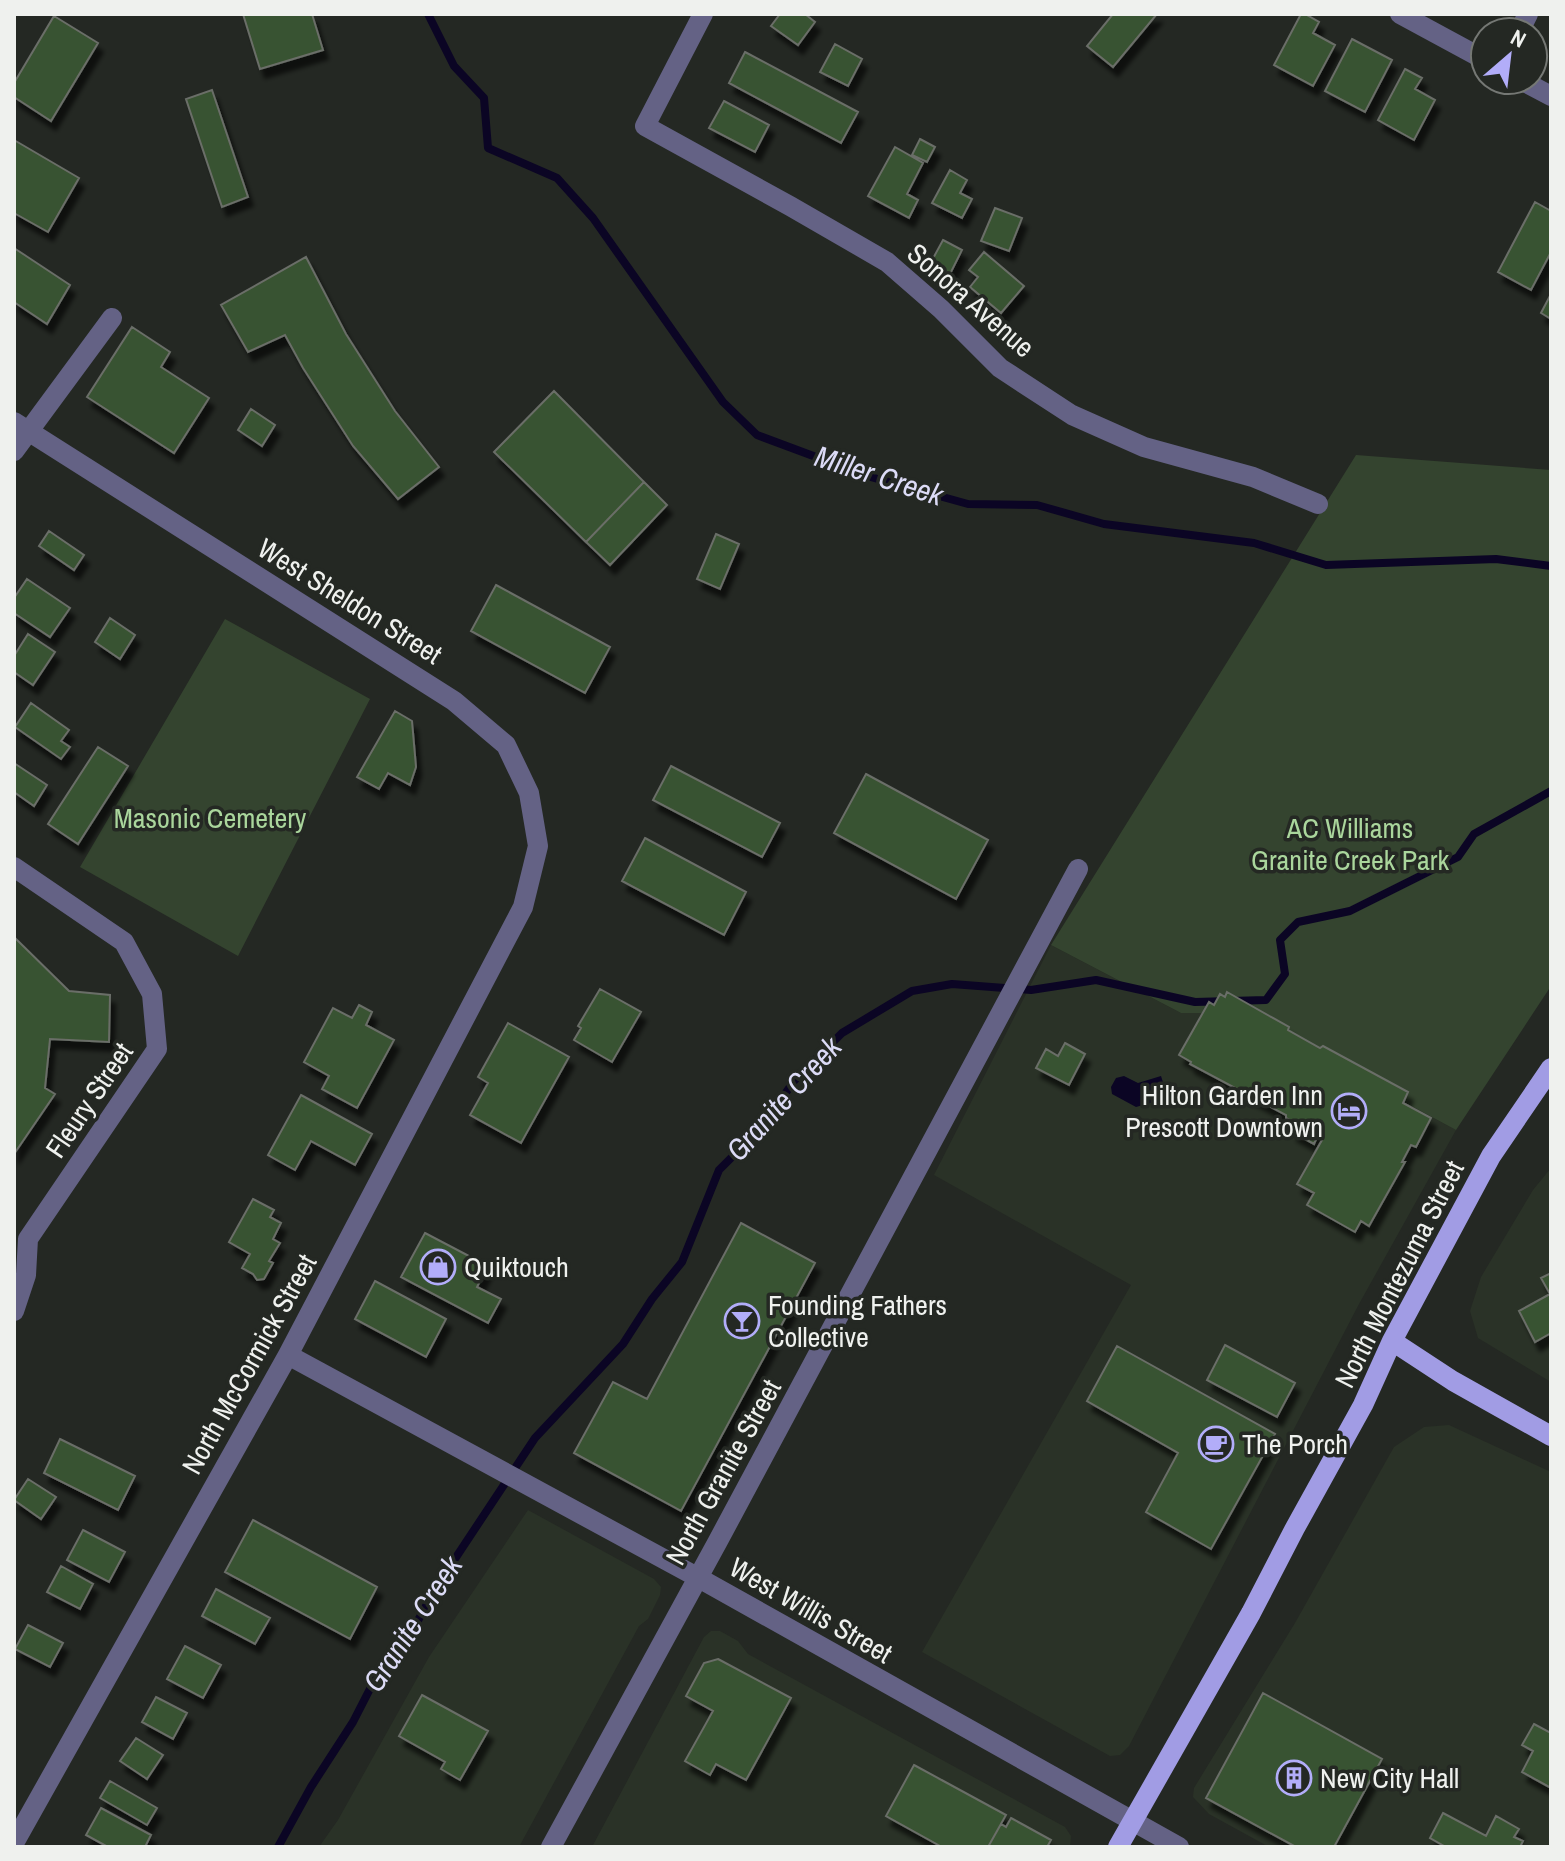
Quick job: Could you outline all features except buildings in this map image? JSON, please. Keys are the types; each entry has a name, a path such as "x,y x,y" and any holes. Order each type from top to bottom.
{"main road":[{"name":"North Montezuma Street","path":"1118,1847 1251,1613 1363,1405 1392,1341 1491,1156 1551,1068"},
{"path":"1392,1341 1453,1381 1551,1436"}],"street":[{"name":"Sonora Avenue","path":"703,14 645,126 887,262 941,309 1000,368 1072,415 1144,447 1253,477 1318,504"},
{"path":"1400,14 1469,51"},
{"path":"14,451 21,426 112,318"},
{"name":"West Sheldon Street","path":"21,426 454,701 506,745 529,793 538,846 523,907"},
{"name":"Fleury Street","path":"14,867 124,942 152,994 157,1049 28,1239 26,1275 14,1311"},
{"name":"North Granite Street","path":"551,1847 1078,869"},
{"name":"North McCormick Street","path":"14,1843 288,1355 523,907"},
{"name":"West Willis Street","path":"288,1355 697,1577 1179,1847"}],"shaded area":[{"path":"1051,945 1181,1013 1239,1013 1456,1130 1359,1304 1129,1746 1120,1755 1110,1756 922,1652 1131,1285 934,1175"},
{"path":"1124,1076 1138,1083 1161,1076 1168,1098 1136,1107 1112,1094 1111,1087 1116,1078"},
{"path":"1551,1168 1551,1382 1478,1338 1470,1311 1481,1277 1533,1190"},
{"path":"1449,1425 1551,1472 1551,1847 1269,1847 1209,1814 1193,1797 1194,1788 1295,1623 1394,1447 1424,1427"},
{"path":"528,1510 654,1579 661,1587 648,1619 639,1626 519,1847 319,1847 338,1820 429,1657"},
{"path":"711,1631 720,1631 738,1641 748,1654 1065,1827 1071,1836 1070,1847 592,1847 704,1637"}],"green space":[{"name":"AC Williams Granite Creek Park","path":"1356,455 1551,470 1551,986 1456,1130 1239,1013 1181,1013 1051,945"},
{"name":"Masonic Cemetery","path":"225,619 370,699 238,956 80,867"}],"waterway":[{"name":"Miller Creek","path":"428,14 454,66 484,98 488,148 557,178 593,218 723,402 757,435 867,476 968,504 1037,505 1104,524 1254,543 1326,565 1496,559 1551,566"},
{"name":"Granite Creek","path":"278,1847 373,1683 405,1644 437,1586 535,1438 623,1344 652,1299 682,1262 719,1170 762,1127 794,1081 842,1033 912,991 952,984 1031,990 1096,980 1195,1002 1266,1000 1285,974 1280,940 1298,922 1350,911 1458,857 1474,834 1551,791"}],"place":[{"name":"Hilton Garden Inn Prescott Downtown","path":"1349,1111"},
{"name":"Quiktouch","path":"438,1267"},
{"name":"Founding Fathers Collective","path":"742,1321"},
{"name":"The Porch","path":"1216,1444"},
{"name":"New City Hall","path":"1294,1778"}]}
